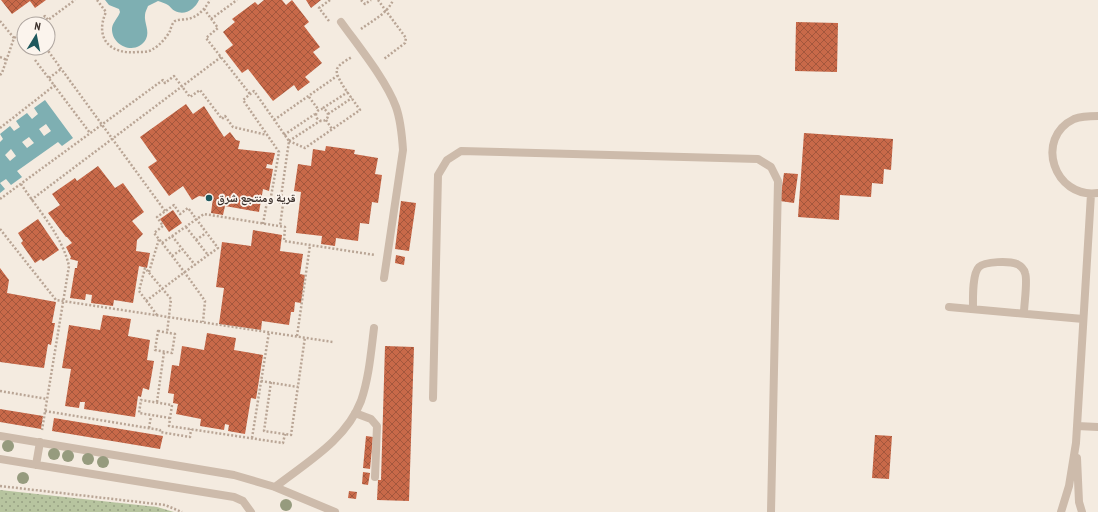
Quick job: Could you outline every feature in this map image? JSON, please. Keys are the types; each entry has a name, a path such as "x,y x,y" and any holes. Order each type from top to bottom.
{"lane":[{"path":"342,22 387,88 396,108 402,129 403,150 384,278"},
{"path":"1061,512 1069,486 1076,443 1083,319 1094,193 1078,191 1067,185 1058,176 1053,164 1052,150 1055,138 1063,127 1073,119 1086,116 1098,116"},
{"path":"433,398 438,174 447,160 461,151 758,159 771,167 778,181 771,512"},
{"path":"973,309 975,273 979,267 986,263 1011,263 1018,264 1023,268 1026,275 1024,313"},
{"path":"949,307 1083,319"},
{"path":"275,486 341,434 355,413 361,400 366,380 374,328"},
{"path":"355,413 371,419 376,426 376,477"},
{"path":"1077,426 1098,427"},
{"path":"0,436 214,471 254,480 275,486 335,512"},
{"path":"36,465 40,442"},
{"path":"1076,443 1082,512"},
{"path":"0,459 234,497 243,501 251,512"}],"path":[{"path":"54,16 76,0"},
{"path":"97,0 106,12 102,20 101,28 108,44 114,50 128,54 154,49 167,35 176,20 192,18 204,9 210,0"},
{"path":"211,19 236,0"},
{"path":"330,0 319,8 328,20 342,22"},
{"path":"361,0 364,4 371,0"},
{"path":"373,67 405,43 406,40 378,0"},
{"path":"351,36 386,11 393,0"},
{"path":"204,9 218,28 206,38 250,94"},
{"path":"0,21 14,38 7,60 0,75"},
{"path":"263,224 267,202 270,202 279,152 243,100 254,91 289,141 305,148 360,110 337,76 337,69 361,50"},
{"path":"52,56 165,211"},
{"path":"0,57 7,60"},
{"path":"31,200 221,57"},
{"path":"35,60 90,133"},
{"path":"49,78 61,68"},
{"path":"0,199 163,80 165,83 174,76 190,97 200,90 222,119 225,116 234,127 267,135"},
{"path":"274,120 337,76"},
{"path":"0,127 55,85"},
{"path":"284,135 315,114 318,109 323,108 348,92"},
{"path":"308,97 318,109"},
{"path":"326,120 328,114 352,98"},
{"path":"323,108 328,112 328,114"},
{"path":"315,114 320,121"},
{"path":"326,120 332,129"},
{"path":"280,226 283,204 280,204 289,141 320,121 326,120"},
{"path":"21,184 59,239 66,256 68,266 40,442"},
{"path":"146,301 162,289 184,273 195,265 208,255 218,248 188,208 180,214 174,205 165,211 157,217 164,226 154,233 184,273 206,301 203,322"},
{"path":"162,243 204,214 286,227 284,241 387,257"},
{"path":"186,227 208,255"},
{"path":"0,229 56,300 333,342"},
{"path":"196,240 206,232"},
{"path":"172,236 195,265"},
{"path":"149,272 159,239"},
{"path":"296,336 310,245"},
{"path":"172,256 182,249"},
{"path":"157,316 139,291 145,268 171,299 167,333"},
{"path":"158,331 167,333 175,334 172,353 155,350 158,331"},
{"path":"252,438 269,332"},
{"path":"271,382 264,431 291,435 305,337"},
{"path":"157,402 164,352"},
{"path":"261,381 298,387"},
{"path":"0,391 47,399"},
{"path":"170,418 139,414 141,400 172,405 169,426 283,443 285,434"},
{"path":"45,411 149,428 160,430 160,432 190,437 191,429"},
{"path":"149,428 151,416"},
{"path":"0,486 165,505 182,512"}],"green space":[{"path":"0,490 157,507 174,512 0,512"}],"water":[{"path":"105,0 199,0 192,9 182,13 174,10 167,4 158,1 148,6 145,15 147,30 146,39 137,47 131,48 120,44 113,35 113,24 120,12 119,9 109,5"},
{"path":"45,100 73,138 62,146 58,142 17,171 22,177 11,185 6,179 0,183 0,142 3,139 0,134 10,126 14,131 20,127 16,121 27,113 32,119 38,114 34,108","holes":["46,124 51,131 44,136 39,129","29,137 34,143 27,148 22,142","11,149 16,156 10,161 5,155"]},
{"path":"0,183 5,189 0,193"}],"building":[{"path":"1,0 46,0 35,8 30,1 12,14"},
{"path":"264,0 282,0 286,5 292,0 309,22 304,26 320,47 313,52 322,63 305,77 310,82 298,91 294,85 273,101 248,69 242,73 225,51 233,45 223,32 235,22 232,19 255,2 258,5"},
{"path":"306,0 321,0 311,8"},
{"path":"796,22 838,23 837,72 795,71"},
{"path":"186,104 193,114 204,106 224,137 230,132 236,140 240,141 238,149 275,153 272,165 267,164 266,168 273,169 269,191 263,189 259,212 225,206 223,215 211,213 213,198 199,196 192,200 183,186 169,196 148,167 157,161 140,137"},
{"path":"804,133 893,139 891,170 884,169 883,184 872,183 871,197 840,195 839,220 798,217"},
{"path":"326,146 355,150 354,154 378,158 375,174 382,175 378,203 372,202 369,224 360,223 358,241 336,238 335,246 321,244 322,236 296,233 301,192 294,191 298,164 311,166 313,149 325,151"},
{"path":"98,166 115,188 123,183 144,212 132,221 143,234 137,240 136,251 150,253 147,268 139,266 133,303 114,300 113,306 91,303 92,295 86,294 85,300 70,298 75,268 77,268 78,261 70,259 71,257 66,247 72,243 48,213 60,205 52,194 75,178 77,181"},
{"path":"784,173 798,174 794,203 780,201"},
{"path":"401,201 416,203 409,251 395,249"},
{"path":"173,210 182,223 169,232 160,219"},
{"path":"38,219 59,250 43,261 41,259 35,263 21,243 23,241 18,233"},
{"path":"253,230 282,235 280,251 303,254 300,274 305,275 301,303 295,302 294,312 291,312 289,325 262,321 261,330 219,324 224,288 216,287 222,242 251,246"},
{"path":"396,255 405,257 404,265 395,263"},
{"path":"0,268 9,280 7,293 56,302 52,323 55,323 51,345 48,344 44,368 0,362"},
{"path":"103,315 131,319 128,336 150,340 147,360 154,361 149,390 143,388 141,397 138,396 135,417 84,409 85,402 80,402 79,408 65,406 71,369 62,368 69,325 100,330"},
{"path":"207,333 236,338 234,350 263,355 256,399 251,398 245,434 228,431 229,425 225,424 224,430 200,426 201,419 176,414 178,404 173,403 174,394 168,393 172,365 179,366 182,346 204,350"},
{"path":"385,346 414,347 409,501 377,500 378,480 381,480"},
{"path":"0,409 43,416 41,429 0,422"},
{"path":"54,418 163,436 160,449 52,431"},
{"path":"875,435 892,436 889,479 872,478"},
{"path":"366,436 373,437 370,469 363,468"},
{"path":"363,472 370,473 368,485 362,484"},
{"path":"349,491 357,492 356,499 348,498"}],"place":[{"name":"قرية ومنتجع شرق","path":"209,198"}]}
